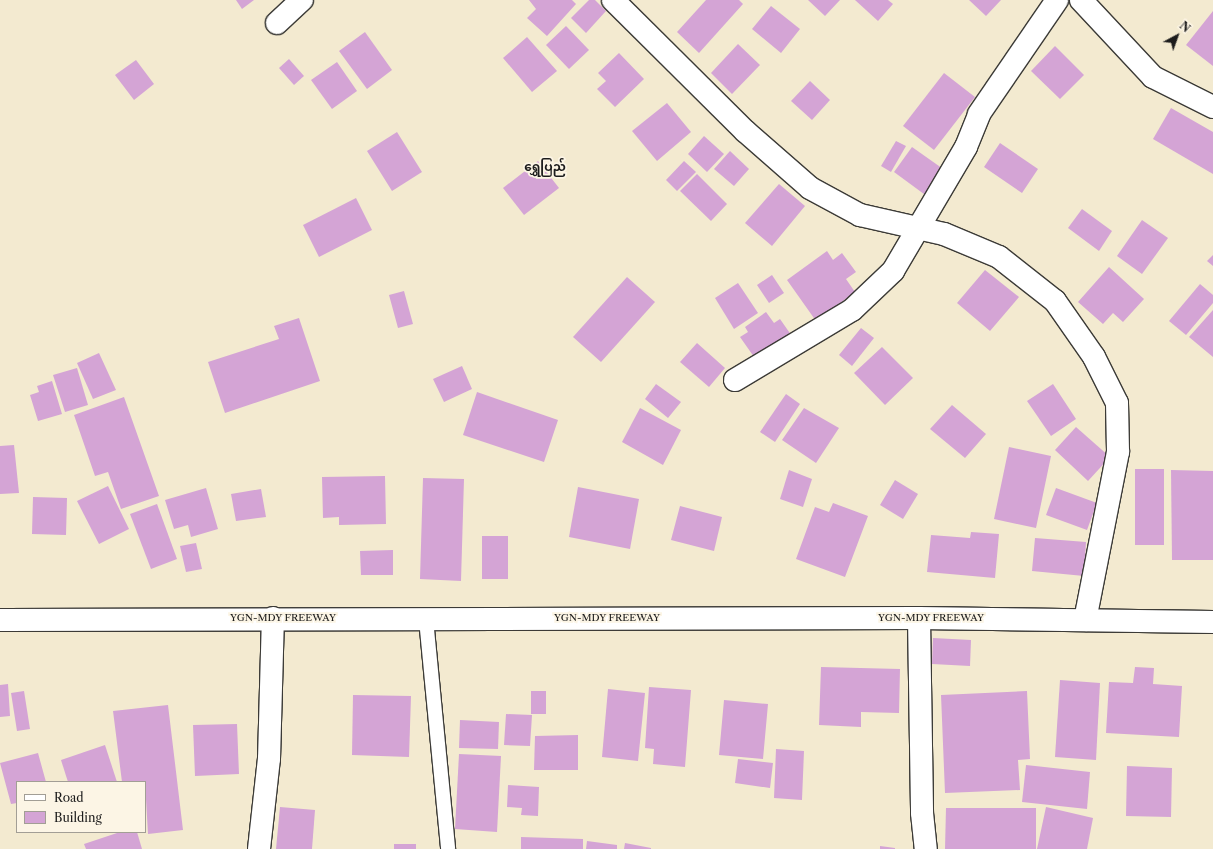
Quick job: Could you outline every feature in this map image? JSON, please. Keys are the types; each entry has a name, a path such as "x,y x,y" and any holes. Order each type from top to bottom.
{"street":[{"path":"277,23 302,0"},
{"path":"613,0 740,126 810,188 860,215 944,234 999,257 1055,300 1094,357 1117,403 1118,452 1085,620"},
{"path":"735,380 852,310 894,271 966,147 979,114 1057,0"},
{"path":"1080,0 1153,77 1213,107"},
{"path":"259,849 269,759 273,618"},
{"name":"YGN-MDY FREEWAY","path":"0,620 273,618 919,618 1213,622"},
{"path":"919,618 922,813 926,849"}],"lane":[{"path":"426,618 448,849"}],"building":[{"path":"236,0 254,0 242,9"},
{"path":"529,0 572,0 576,4 547,36 527,18 536,9"},
{"path":"589,0 595,0 606,11 586,33 571,18"},
{"path":"706,0 739,0 743,4 699,53 677,32"},
{"path":"808,0 840,0 825,16"},
{"path":"855,0 888,0 893,4 878,21"},
{"path":"969,0 1001,0 986,16"},
{"path":"771,6 800,29 781,53 752,29"},
{"path":"1213,11 1213,66 1186,45"},
{"path":"566,26 589,50 569,69 546,45"},
{"path":"365,32 392,70 367,89 339,51"},
{"path":"527,37 557,71 532,92 503,58"},
{"path":"738,44 760,65 732,94 711,73"},
{"path":"1055,46 1084,75 1060,99 1031,71"},
{"path":"619,53 644,79 615,107 597,89 606,81 598,73"},
{"path":"289,59 304,76 294,85 279,68"},
{"path":"136,60 154,84 134,100 115,75"},
{"path":"337,62 357,91 332,109 311,80"},
{"path":"944,73 975,97 934,150 903,126"},
{"path":"810,81 830,100 812,120 791,101"},
{"path":"667,103 691,132 657,161 632,131"},
{"path":"1171,108 1213,132 1213,174 1153,139"},
{"path":"397,132 422,172 392,191 367,151"},
{"path":"704,136 724,154 707,172 688,154"},
{"path":"896,141 906,146 891,172 881,166"},
{"path":"1000,143 1038,169 1022,193 984,167"},
{"path":"912,147 946,171 928,197 894,172"},
{"path":"730,151 749,169 734,186 714,169"},
{"path":"538,161 559,188 524,215 503,188"},
{"path":"684,161 696,172 677,191 666,180"},
{"path":"697,174 727,204 711,221 680,191"},
{"path":"779,184 805,206 772,246 745,223"},
{"path":"356,198 372,230 319,257 303,225"},
{"path":"1082,209 1112,231 1099,251 1068,228"},
{"path":"1142,220 1168,238 1142,274 1117,256"},
{"path":"827,251 833,260 842,253 856,272 846,279 855,292 816,321 787,280"},
{"path":"1213,255 1213,266 1207,261"},
{"path":"1109,267 1144,299 1123,322 1113,313 1103,324 1078,302"},
{"path":"985,270 1019,297 990,331 957,303"},
{"path":"772,275 784,293 769,303 757,285"},
{"path":"627,277 655,302 601,362 573,337"},
{"path":"738,283 758,313 734,329 715,298"},
{"path":"1200,284 1213,295 1213,303 1186,335 1169,321"},
{"path":"404,291 413,324 398,328 389,295"},
{"path":"1213,310 1213,357 1189,337"},
{"path":"766,312 774,323 780,319 794,339 759,364 740,337 748,332 745,327"},
{"path":"299,318 320,381 225,413 208,362 279,339 274,326"},
{"path":"861,328 874,338 852,366 839,355"},
{"path":"697,343 725,368 709,387 680,362"},
{"path":"882,347 913,378 885,405 854,373"},
{"path":"99,353 116,390 93,399 77,363"},
{"path":"462,366 472,389 444,402 433,379"},
{"path":"77,368 88,405 65,412 53,375"},
{"path":"52,381 62,414 38,421 30,395 39,392 37,386"},
{"path":"656,384 681,402 668,418 645,399"},
{"path":"1053,384 1076,419 1051,436 1027,401"},
{"path":"477,392 558,420 544,462 463,435"},
{"path":"786,394 800,404 775,442 760,432"},
{"path":"124,397 159,496 121,509 108,472 95,476 74,415"},
{"path":"952,405 986,434 965,458 930,429"},
{"path":"640,408 681,430 663,465 622,442"},
{"path":"804,408 839,428 816,463 782,440"},
{"path":"1076,427 1110,457 1088,481 1055,450"},
{"path":"14,445 19,493 0,494 0,446"},
{"path":"1009,447 1051,456 1036,528 994,519"},
{"path":"1135,469 1164,469 1164,545 1135,545"},
{"path":"789,470 812,479 803,507 780,499"},
{"path":"1171,470 1213,471 1213,560 1172,560"},
{"path":"385,476 386,524 339,525 339,517 323,518 322,477"},
{"path":"423,478 464,479 461,581 420,579"},
{"path":"895,480 918,494 903,519 880,505"},
{"path":"108,486 129,529 99,544 77,501"},
{"path":"578,487 639,499 630,549 569,537"},
{"path":"206,488 218,529 191,537 188,525 174,529 165,500"},
{"path":"1056,488 1097,503 1087,530 1046,515"},
{"path":"261,489 266,517 236,521 231,494"},
{"path":"33,497 67,498 66,535 32,534"},
{"path":"833,503 868,516 845,577 796,559 815,507 829,512"},
{"path":"157,504 177,559 151,569 130,514"},
{"path":"680,506 722,517 714,551 671,540"},
{"path":"971,532 999,534 995,578 927,572 931,535 970,538"},
{"path":"482,536 508,536 508,579 482,579"},
{"path":"1035,538 1086,542 1084,576 1032,571"},
{"path":"196,543 202,569 186,572 180,546"},
{"path":"393,550 393,575 361,575 360,551"},
{"path":"933,638 971,640 970,666 932,664"},
{"path":"821,667 900,669 899,713 861,712 861,727 819,725"},
{"path":"1135,667 1154,668 1153,684 1182,686 1179,737 1106,733 1109,682 1133,683"},
{"path":"1060,680 1100,683 1096,760 1055,757"},
{"path":"8,684 10,716 0,717 0,685"},
{"path":"649,687 691,690 685,767 653,764 654,749 645,748"},
{"path":"608,689 645,693 638,761 602,757"},
{"path":"24,691 30,729 17,731 11,693"},
{"path":"531,691 546,691 546,714 531,714"},
{"path":"1027,691 1030,759 1018,760 1020,790 945,793 941,695"},
{"path":"353,695 411,696 409,757 352,755"},
{"path":"724,700 768,704 763,759 719,755"},
{"path":"168,705 183,830 148,834 146,781 122,781 113,711"},
{"path":"506,714 532,715 530,746 504,745"},
{"path":"460,720 499,722 498,749 459,748"},
{"path":"237,724 239,774 195,776 193,725"},
{"path":"578,735 578,770 534,770 535,736"},
{"path":"105,745 117,781 68,781 61,760"},
{"path":"776,749 804,751 802,800 774,798"},
{"path":"38,753 46,781 16,781 16,803 11,804 0,763"},
{"path":"459,754 501,756 497,832 455,829"},
{"path":"738,759 773,763 770,788 735,783"},
{"path":"1026,765 1090,772 1087,809 1022,802"},
{"path":"1127,766 1172,768 1171,817 1126,816"},
{"path":"508,785 539,787 538,816 521,815 522,808 507,807"},
{"path":"280,807 315,810 312,849 276,849"},
{"path":"1046,807 1093,818 1087,849 1037,849"},
{"path":"946,808 1036,808 1036,849 945,849"},
{"path":"117,833 137,833 142,849 86,849 84,844"},
{"path":"521,837 583,839 583,849 521,849"},
{"path":"587,841 617,845 617,849 586,849"},
{"path":"625,843 651,848 651,849 624,849"},
{"path":"394,844 416,844 416,849 394,849"},
{"path":"880,846 895,848 895,849 880,849"}],"district":[{"name":"ရွှေပြည်","path":"545,167"}]}
